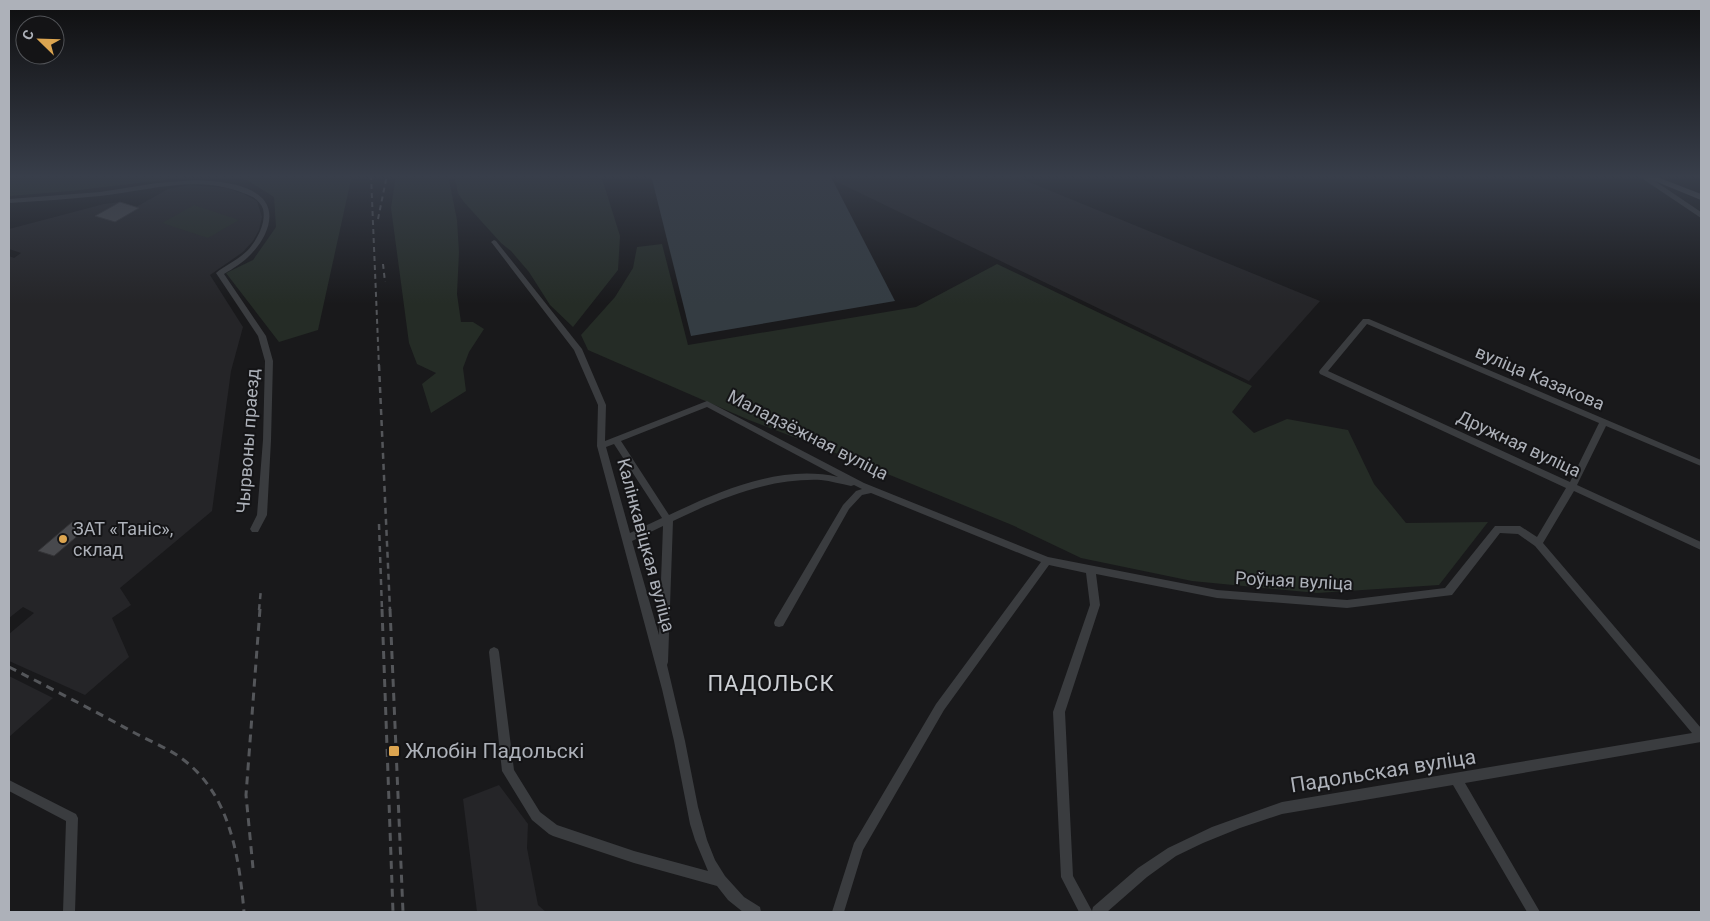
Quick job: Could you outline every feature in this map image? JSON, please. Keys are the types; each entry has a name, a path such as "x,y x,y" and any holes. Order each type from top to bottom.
{"street":[{"name":"Чырвоны праезд","path":"255,529 262,515 268,440 269,361 262,336 220,272 247,256 255,247 267,218"},
{"name":"Калінкавіцкая вуліца","path":"494,242 578,349 602,405 602,446 677,724 691,807 706,856 721,881 747,908 755,912"},
{"name":"Дружная вуліца","path":"1366,321 1323,372 1701,546"},
{"name":"вуліца Казакова","path":"1366,321 1701,463"},
{"name":"Маладзёжная вуліца","path":"616,441 707,404 873,489 1047,561 1092,570"},
{"path":"1538,543 1572,486 1604,422"},
{"path":"602,446 616,441 668,520 663,673"},
{"path":"626,539 727,492 779,481 822,477 862,484"},
{"path":"779,623 846,507 859,493 873,489"},
{"name":"Роўная вуліца","path":"1092,570 1217,594 1347,604 1448,592 1498,529 1520,530 1538,543 1701,736"},
{"path":"838,912 858,846 940,707 1047,561"},
{"path":"1086,912 1067,877 1059,712 1095,605 1092,570"},
{"path":"494,652 508,771 540,820 552,830 634,857 721,881"},
{"name":"Падольская вуліца","path":"1098,912 1135,879 1172,852 1238,822 1282,808 1701,736"},
{"path":"1456,779 1534,912"},
{"path":"9,785 72,818 68,912"}],"shaded area":[{"path":"51,218 262,218 259,230 253,241 243,252 210,275 243,327 231,371 212,511 120,588 131,605 112,618 129,657 85,695 9,661 9,634 34,613 23,607 9,618 9,256 14,258 21,253 9,249 9,229"},
{"path":"171,218 233,218 239,220 208,238 162,223"},
{"path":"275,218 343,218 318,330 279,342 226,273 253,260 276,227"},
{"path":"392,218 457,218 459,252 457,294 461,322 473,322 484,329 469,352 463,368 466,391 431,413 422,384 436,373 417,364 409,343"},
{"path":"478,218 614,218 620,236 618,270 573,327 550,305 529,272 511,251"},
{"path":"662,218 852,218 895,301 691,336"},
{"path":"912,218 1117,218 1320,301 1249,381"},
{"path":"662,244 688,345 916,307 997,264 1252,386 1232,412 1254,433 1287,419 1348,430 1374,484 1406,523 1488,522 1439,585 1317,593 1192,581 1081,558 1012,525 846,457 749,420 588,350 581,335 615,297 633,268 637,247"},
{"path":"9,676 53,698 9,737"},
{"path":"499,785 528,824 527,848 538,905 546,912 477,912 463,799"}],"building":[{"path":"102,218 122,218 115,222"},
{"name":"ЗАТ «Таніс», склад","path":"72,522 88,527 54,556 38,551"}],"railway":[{"path":"373,218 379,367"},
{"path":"383,264 385,282"},
{"path":"379,365 390,610"},
{"path":"379,524 382,610"},
{"path":"259,610 261,589"},
{"path":"253,868 246,795 260,609"},
{"path":"382,609 393,912"},
{"path":"390,609 403,912"},
{"path":"9,667 169,750 198,772 211,789 229,827 239,869 244,912"}],"place":[{"name":"ЗАТ «Таніс», склад","path":"63,539"},
{"name":"Жлобін Падольскі","path":"394,751"}],"district":[{"name":"ПАДОЛЬСК","path":"771,683"}]}
